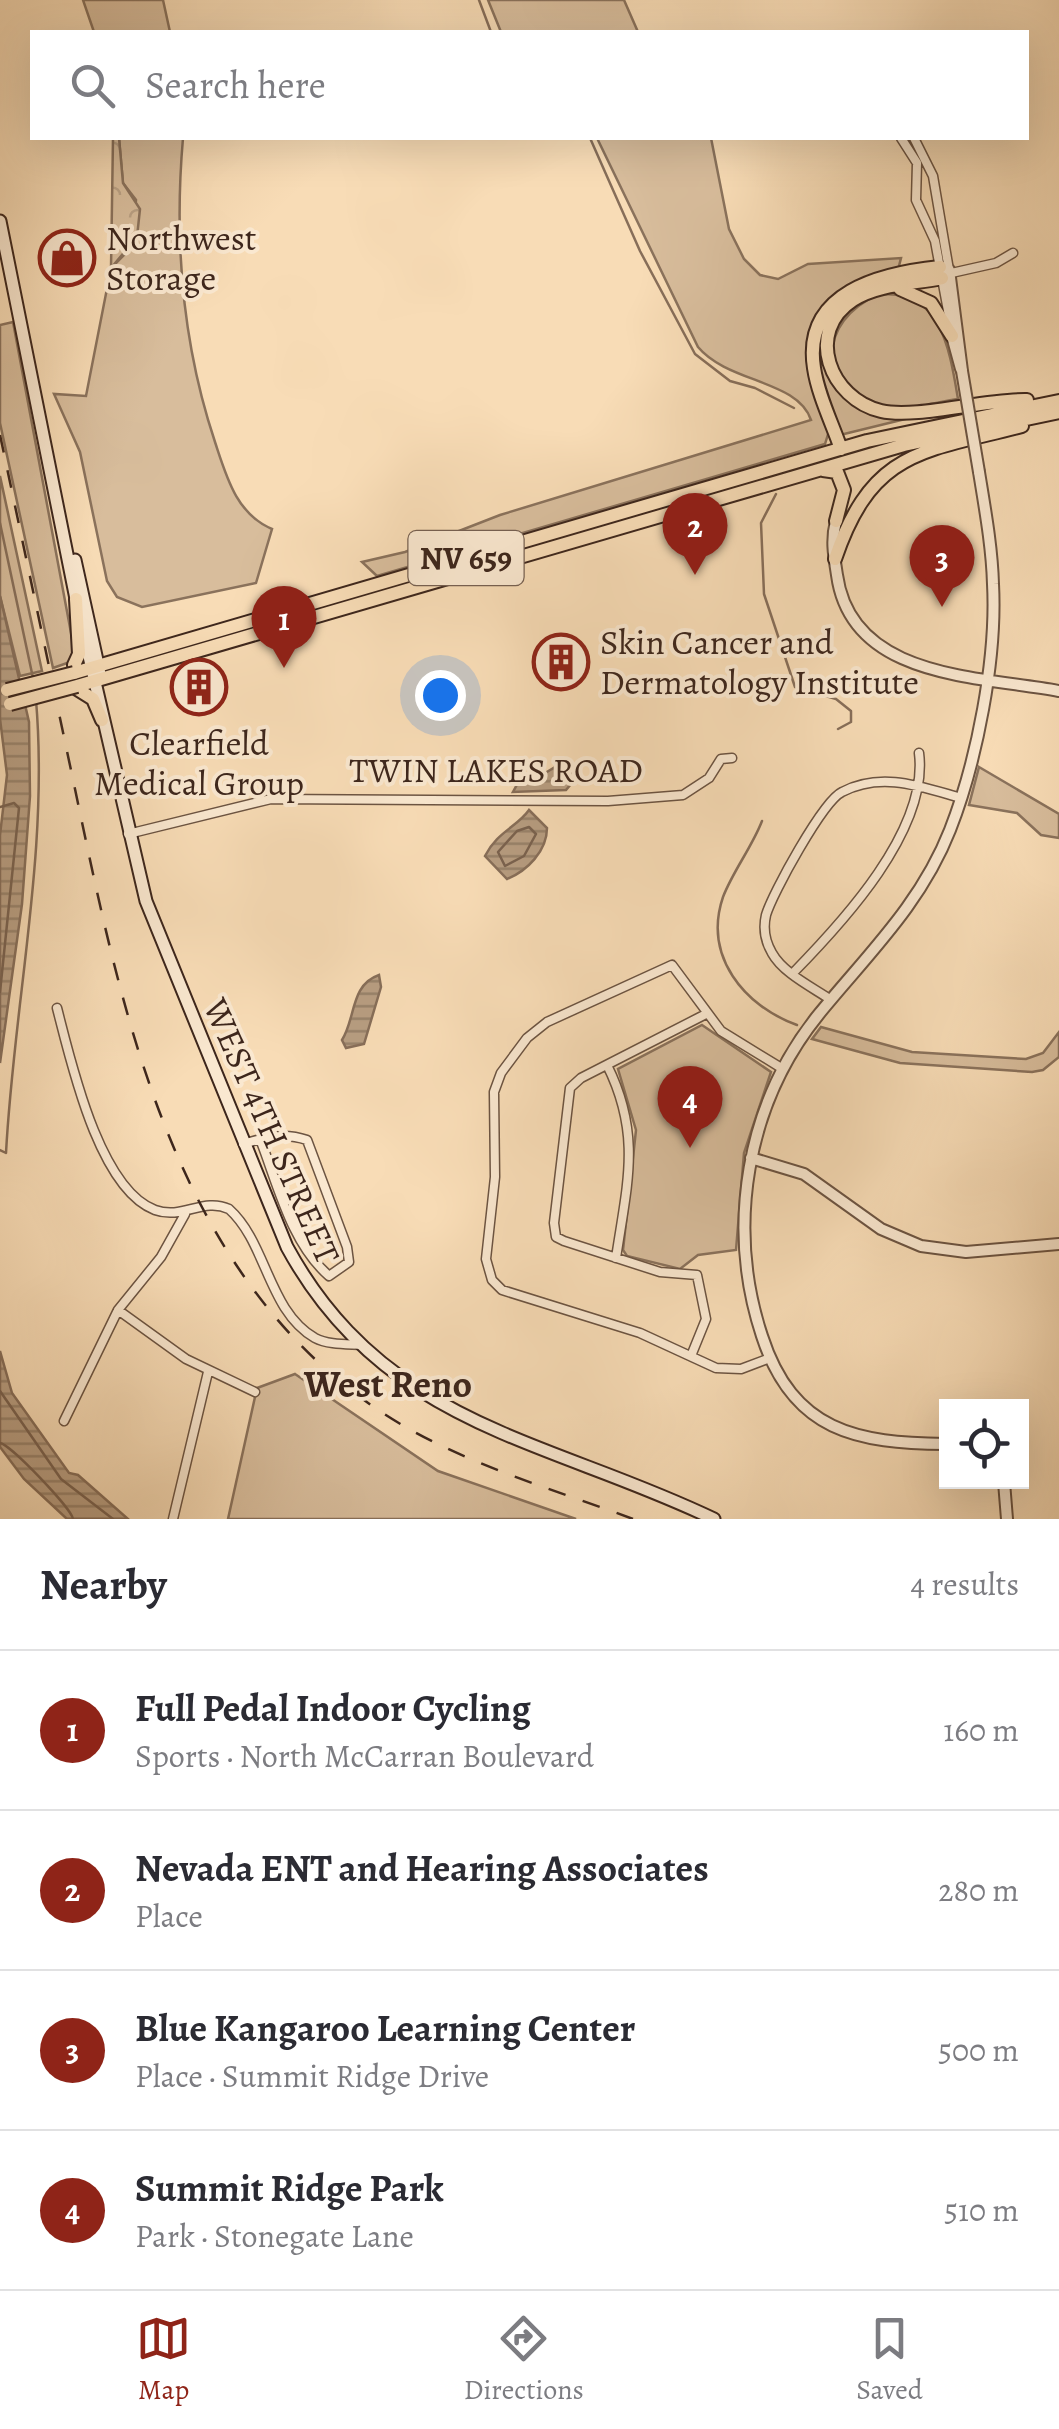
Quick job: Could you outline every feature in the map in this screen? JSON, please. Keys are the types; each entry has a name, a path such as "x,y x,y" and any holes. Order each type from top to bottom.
{"main road":[{"name":"WEST 4TH STREET","path":"0,221 128,834 160,943 299,1268 326,1308 362,1345 419,1390 484,1428 714,1519"},
{"path":"944,272 878,290 844,306 828,338 832,374 854,400 890,412 1000,400 1059,401"},
{"path":"841,449 814,372 813,348 822,318 840,296 864,282 944,272"},
{"path":"878,290 902,289 923,297 944,316 952,336"},
{"name":"NV 659","path":"4,698 320,608 841,449 942,422 1059,401"},
{"path":"835,559 858,502 895,465 918,454 1059,416"},
{"name":"NV 659","path":"320,608 957,431 1059,416"},
{"name":"WEST 4TH STREET","path":"44,440 128,834"},
{"path":"811,472 832,470 840,477 844,499 836,521"},
{"path":"76,599 80,654 75,678 93,699 102,720"}],"street":[{"path":"903,140 917,163 916,200 933,234 944,272 979,472 994,584 985,679 961,798 940,854 911,905 831,1000 783,1070 751,1158 744,1252 752,1305 770,1358 804,1408 844,1433 880,1442 939,1444"},
{"path":"915,140 933,176 952,336 962,371"},
{"path":"944,272 996,262 1013,253"},
{"path":"836,521 838,581 850,612 881,648 916,666 1059,691"},
{"path":"793,973 871,883 906,818 916,784 919,753"},
{"name":"TWIN LAKES ROAD","path":"128,834 270,799 618,800 683,796 709,778 721,759 732,758"},
{"path":"831,1000 770,951 765,921 826,807 849,789 884,781 916,784 961,798"},
{"path":"770,1358 735,1374 716,1368 640,1334 510,1294 494,1283 486,1259 495,1178 494,1092 500,1073 527,1038 559,1016 672,965 706,1014 736,1043 783,1070"},
{"path":"57,1008 84,1098 119,1182 132,1198 152,1209 185,1214 208,1204 229,1209 282,1302 303,1327 328,1342 362,1345"},
{"path":"691,1356 706,1319 697,1275 667,1274 556,1236 566,1095 574,1082 706,1014"},
{"path":"517,1028 527,1038"},
{"path":"607,1065 627,1108 630,1130 616,1258"},
{"path":"244,1144 260,1139 275,1135 307,1140 347,1247 348,1262 329,1276 314,1263 294,1226 260,1139"},
{"path":"751,1158 818,1181 880,1228 921,1246 966,1252 1059,1244"},
{"path":"64,1421 118,1310 160,1258 185,1214"},
{"path":"118,1310 208,1372 256,1392"},
{"path":"172,1519 208,1372"},
{"path":"1005,1489 1008,1519"}],"green space":[{"path":"83,0 163,0 170,30 93,30"},
{"path":"488,0 624,0 637,30 500,30"},
{"path":"113,140 119,140 123,183 140,209 137,237 111,268"},
{"path":"119,140 183,140 180,253 195,367 215,442 234,492 249,514 272,529 256,583 142,607 117,597 107,581 80,452 54,394 86,396 111,268 132,247 136,200 123,183"},
{"path":"598,140 711,140 729,229 744,259 760,275 778,279 808,264 901,258 898,270 868,278 845,290 827,308 811,334 829,431 825,444 377,576 362,562 405,552 500,515 811,420 792,397 726,368 698,347"},
{"path":"877,295 899,295 929,311 946,343 958,399 890,407 860,396 844,383 835,369 835,336 858,306"},
{"path":"836,311 823,345 860,406 942,410 840,435 822,387 818,357 826,326"},
{"path":"13,322 74,649 70,662 53,668 0,423 0,325"},
{"path":"0,476 42,671 20,676 0,596"},
{"path":"979,767 1059,814 1059,838 1041,835 1017,813 969,805"},
{"path":"702,1025 771,1072 744,1153 736,1250 698,1255 680,1269 627,1256 623,1250 636,1130 618,1069"},
{"path":"821,1027 912,1052 1026,1059 1043,1053 1059,1032 1059,1057 1043,1070 1032,1072 900,1063 812,1039"},
{"path":"295,1374 438,1471 576,1519 228,1519 257,1388"}],"water":[{"path":"0,596 29,722 30,796 22,904 0,1063 0,835 7,775 0,719"},
{"path":"555,767 576,770 576,778 566,790 513,792 519,781 537,778"},
{"path":"529,810 547,828 544,845 522,871 507,879 485,856 495,841"},
{"path":"379,975 381,987 364,1044 346,1048 342,1040 358,994"},
{"path":"0,1351 12,1393 69,1473 78,1475 128,1519 67,1519 24,1479 0,1447"}],"waterway":[{"path":"479,0 490,30"},
{"path":"591,140 640,251 695,354 730,381 755,388 794,408"},
{"path":"776,494 761,523 764,594 795,687 836,699 851,711 851,722 838,729"},
{"path":"0,523 33,678"},
{"path":"0,1150 6,1153 34,870 39,757 36,700"},
{"path":"762,821 723,897 719,939 724,958 745,992 797,1025"}],"railway":[{"path":"0,435 113,960 166,1128 202,1207 247,1281 303,1347 371,1405 465,1457 633,1519"}],"place":[{"name":"Northwest Storage","path":"67,258"},
{"name":"Nevada ENT and Hearing Associates","path":"695,575"},
{"name":"Blue Kangaroo Learning Center","path":"942,607"},
{"name":"Skin Cancer and Dermatology Institute","path":"561,662"},
{"name":"Full Pedal Indoor Cycling","path":"284,668"},
{"name":"Clearfield Medical Group","path":"199,687"},
{"name":"Summit Ridge Park","path":"690,1148"}],"district":[{"name":"West Reno","path":"388,1384"}]}
